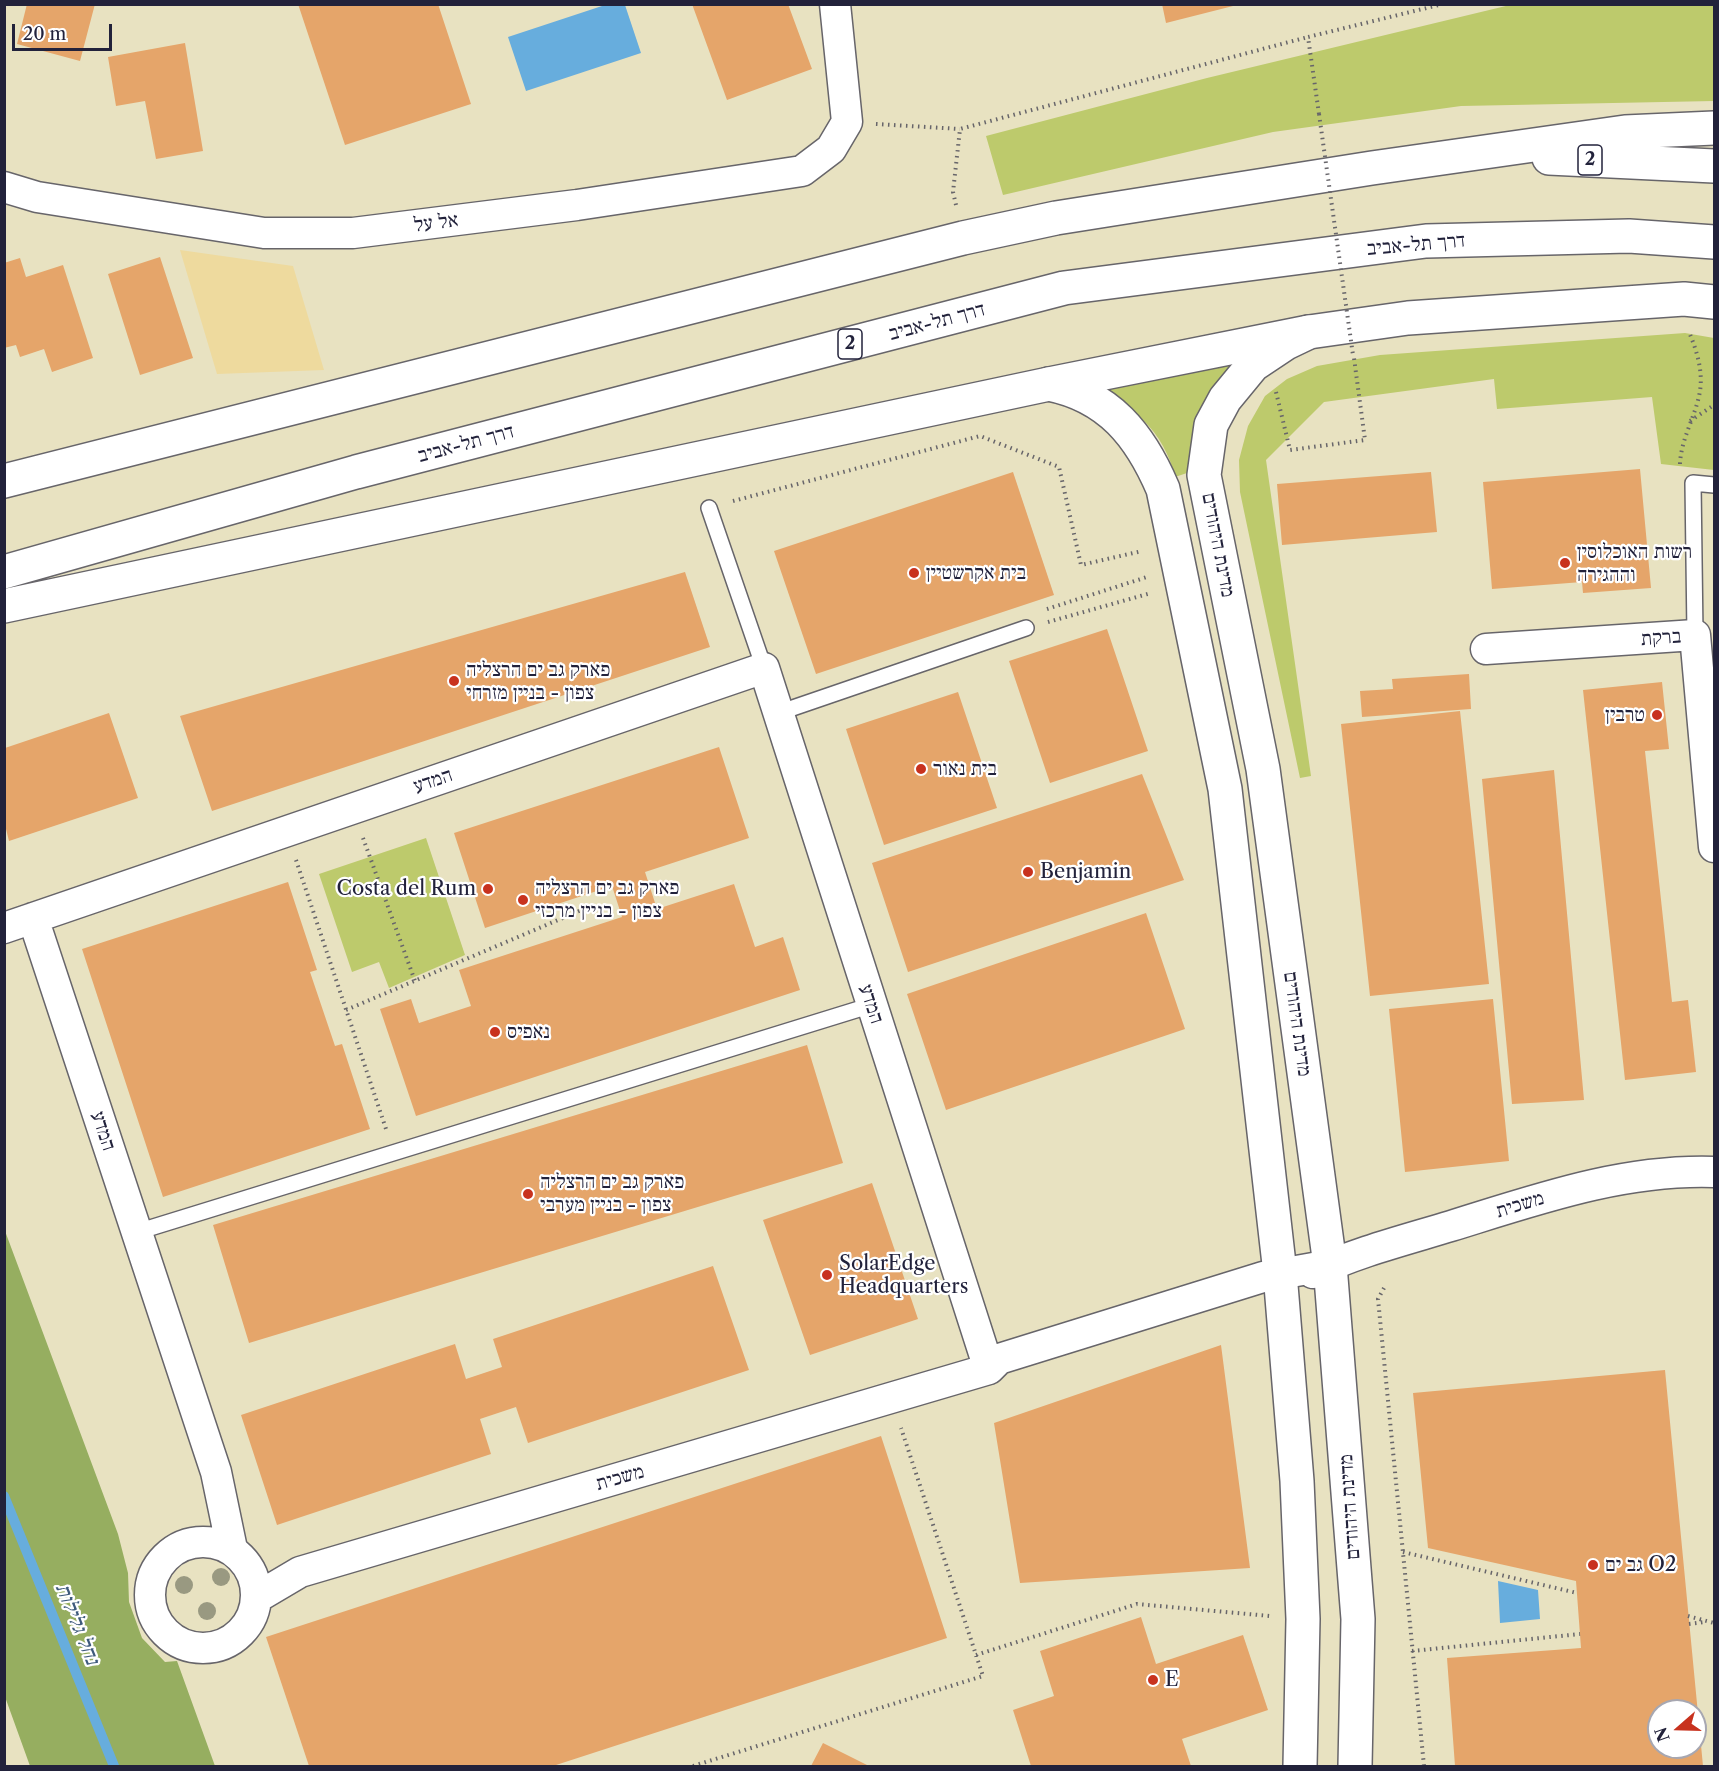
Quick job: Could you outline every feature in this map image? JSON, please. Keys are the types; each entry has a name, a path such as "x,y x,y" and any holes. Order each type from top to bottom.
{"main road":[{"path":"1465,155 1625,132 1714,128"},
{"name":"2","path":"4,482 963,238 1056,218 1465,155 1714,166"},
{"name":"דרך תל-אביב","path":"4,572 356,472 1064,288 1426,241 1629,236 1714,242"},
{"path":"4,606 1049,384 1309,332 1419,317 1684,299 1714,302"},
{"name":"מדינת היהודים","path":"1309,332 1264,356 1225,399 1211,425 1204,475 1263,769 1330,1265 1358,1619 1354,1767"},
{"path":"1049,384 1073,389 1114,414 1136,438 1151,462 1163,489 1225,789 1280,1281 1297,1481 1303,1619 1300,1767"}],"street":[{"path":"835,4 846,122"},
{"name":"אל על","path":"4,187 37,197 264,233 353,233 577,205 802,171 831,149 846,122"},
{"name":"ברקת","path":"1486,649 1695,635 1714,848"},
{"name":"המדע","path":"232,1550 216,1472 33,918 764,668 989,1370"},
{"path":"4,928 33,918"},
{"name":"משכית","path":"256,1598 300,1572 989,1370 1003,1373 1280,1281 1568,1190 1641,1175 1714,1172"},
{"path":"196,1541 215,1542 232,1550 250,1569 256,1598 253,1614 243,1630 220,1646 202,1649 182,1644 166,1634 154,1618 149,1600 152,1574 163,1558 178,1546 196,1541"}],"lane":[{"path":"1695,635 1693,483 1714,485"},
{"path":"709,508 764,668"},
{"path":"778,713 1026,628"},
{"path":"136,1232 872,1005"}],"path":[{"path":"846,122 960,129 1308,37 1443,4"},
{"path":"1275,389 1290,450 1365,440 1308,37"},
{"path":"960,129 953,192 963,238"},
{"path":"1680,454 1700,392 1701,375 1688,328"},
{"path":"1690,421 1714,405"},
{"path":"709,508 980,436 1059,467 1081,565 1179,565"},
{"path":"1047,609 1179,565"},
{"path":"1026,628 1179,565"},
{"path":"352,809 415,981"},
{"path":"287,831 394,1152"},
{"path":"346,1010 591,906"},
{"path":"1384,1288 1378,1299 1424,1767"},
{"path":"693,1767 983,1676 891,1399"},
{"path":"1403,1552 1577,1593"},
{"path":"976,1655 1137,1604 1303,1619"},
{"path":"1688,1616 1714,1623"},
{"path":"1689,1624 1708,1621"},
{"path":"1412,1651 1580,1634"}],"green space":[{"path":"1510,5 1714,5 1714,101 1461,106 1273,132 1003,195 986,136 1207,78"},
{"path":"1685,333 1714,338 1714,470 1661,464 1652,397 1497,409 1494,379 1324,402 1266,460 1311,776 1300,778 1240,492 1239,460 1248,426 1265,396 1287,379 1317,366 1380,355"},
{"path":"1248,357 1193,471 1175,477 1167,454 1154,432 1138,415 1111,394 1105,382"},
{"path":"426,838 465,955 389,988 379,962 352,972 319,874"},
{"path":"5,1231 118,1534 128,1573 129,1602 142,1638 165,1662 177,1661 215,1766 30,1766 4,1694"}],"sand":[{"path":"180,250 293,266 324,370 217,374"}],"water":[{"path":"605,5 625,5 641,53 526,91 508,37"},
{"path":"1498,1581 1538,1590 1540,1619 1500,1623"}],"building":[{"path":"27,4 95,4 80,61 17,44"},
{"path":"298,4 438,4 471,104 345,145"},
{"path":"692,4 788,4 812,69 727,100"},
{"path":"1162,4 1237,4 1237,5 1166,23"},
{"path":"185,43 203,151 156,159 145,101 116,106 108,57"},
{"path":"160,257 193,358 140,375 108,274"},
{"path":"20,258 26,277 63,265 93,358 52,372 44,349 20,357 16,345 4,348 4,263"},
{"path":"1640,469 1651,588 1583,593 1582,582 1492,589 1483,482"},
{"name":"בית אקרשטיין","path":"1013,472 1054,595 816,674 774,551"},
{"path":"1431,472 1437,532 1282,545 1277,484"},
{"name":"פארק גב ים הרצליה צפון - בניין מזרחי","path":"685,572 710,647 212,811 180,716"},
{"path":"1107,629 1148,751 1050,783 1009,661"},
{"path":"1469,674 1471,709 1362,717 1360,691 1393,689 1392,679"},
{"path":"1662,682 1669,749 1645,751 1672,1002 1688,1000 1696,1072 1625,1080 1583,690"},
{"name":"בית נאור","path":"958,692 997,808 884,845 846,729"},
{"path":"1460,711 1489,984 1370,996 1341,724"},
{"path":"109,713 138,798 9,841 5,825 5,748"},
{"name":"פארק גב ים הרצליה צפון - בניין מרכזי","path":"719,747 749,838 645,872 657,909 734,884 755,947 783,937 800,990 416,1116 380,1009 411,999 419,1023 471,1006 459,970 622,917 612,886 485,928 454,833"},
{"path":"1554,770 1584,1100 1512,1104 1482,779"},
{"name":"Benjamin","path":"1142,774 1184,880 908,972 872,863"},
{"path":"288,882 317,970 310,972 335,1046 342,1044 370,1129 163,1197 82,949"},
{"path":"1146,913 1185,1029 946,1110 907,994"},
{"path":"1493,999 1509,1161 1405,1172 1389,1009"},
{"name":"פארק גב ים הרצליה צפון - בניין מערבי","path":"807,1045 843,1163 249,1343 213,1225"},
{"path":"872,1183 918,1319 810,1355 763,1220"},
{"path":"713,1266 749,1370 528,1443 516,1407 480,1419 491,1454 277,1525 241,1415 455,1344 466,1379 502,1367 493,1339"},
{"path":"1221,1345 1250,1568 1020,1583 994,1423"},
{"name":"גב ים O2","path":"1665,1370 1697,1699 1647,1699 1647,1759 1702,1759 1703,1766 1455,1766 1447,1658 1581,1648 1576,1581 1428,1548 1413,1393"},
{"path":"881,1436 947,1638 553,1766 309,1766 266,1637"},
{"name":"E","path":"1141,1617 1156,1664 1243,1635 1268,1710 1182,1739 1191,1766 1031,1766 1013,1710 1054,1696 1040,1651"},
{"path":"823,1743 869,1766 811,1766"}],"waterway":[{"name":"נחל גלילות","path":"4,1496 114,1766"}],"place":[{"name":"רשות האוכלוסין וההגירה","path":"1565,563"},
{"name":"בית אקרשטיין","path":"914,573"},
{"name":"פארק גב ים הרצליה צפון - בניין מזרחי","path":"454,681"},
{"name":"טרבין","path":"1657,715"},
{"name":"בית נאור","path":"921,769"},
{"name":"Benjamin","path":"1028,872"},
{"name":"Costa del Rum","path":"488,889"},
{"name":"פארק גב ים הרצליה צפון - בניין מרכזי","path":"523,900"},
{"name":"נאפיס","path":"495,1032"},
{"name":"פארק גב ים הרצליה צפון - בניין מערבי","path":"528,1194"},
{"name":"SolarEdge Headquarters","path":"827,1275"},
{"name":"גב ים O2","path":"1593,1565"},
{"name":"E","path":"1153,1680"}]}
